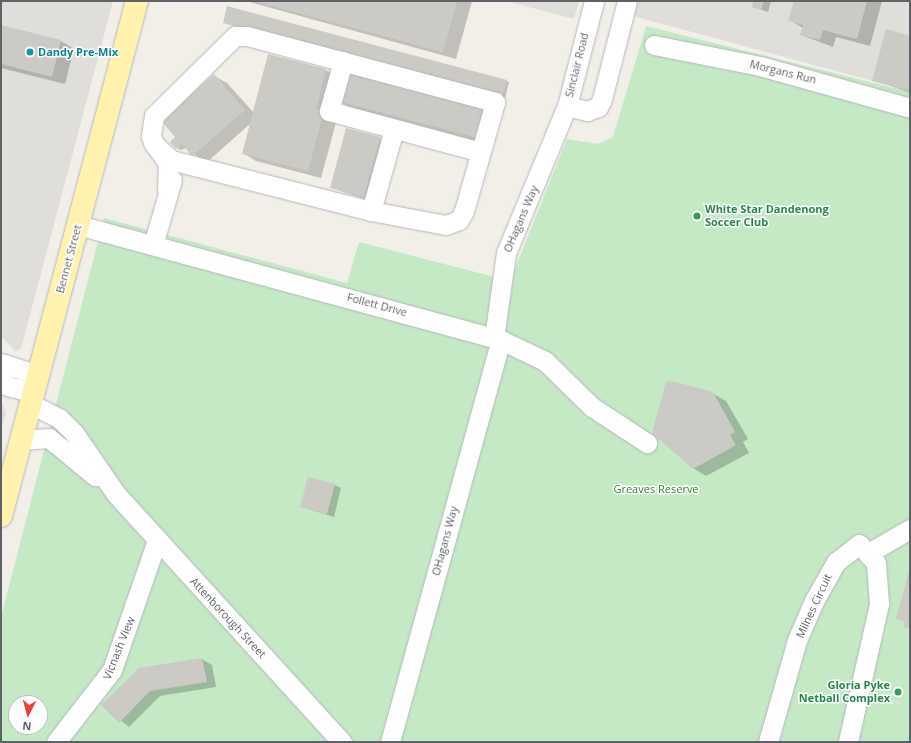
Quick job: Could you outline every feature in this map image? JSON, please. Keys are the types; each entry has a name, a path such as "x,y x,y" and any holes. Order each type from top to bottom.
{"main road":[{"name":"Bennet Street","path":"1,516 137,1"}],"street":[{"name":"Sinclair Road","path":"594,1 567,106 590,111 601,102 627,1"},
{"path":"153,245 167,190 168,164 155,145 151,130 156,111 235,36 342,61 495,102 464,211 454,222 440,224 371,212 168,159 155,145"},
{"name":"Morgans Run","path":"654,45 760,66 910,108"},
{"path":"342,61 329,111 481,152"},
{"name":"OHagans Way","path":"390,742 498,339 506,253 567,106"},
{"path":"371,212 394,129"},
{"path":"167,190 181,172 202,168"},
{"name":"Follett Drive","path":"78,225 498,339 544,361 592,407 647,443"},
{"name":"Attenborough Street","path":"1,362 34,390 64,422 116,494 342,742"},
{"name":"Attenborough Street","path":"1,380 8,386 34,390"},
{"name":"Attenborough Street","path":"21,440 49,438 116,494"},
{"path":"848,742 879,604 876,563 870,552 910,529"},
{"name":"Vicnash View","path":"56,742 112,670 157,540"},
{"name":"Milnes Circuit","path":"768,742 797,640 825,578 836,562 859,544 870,552"}],"shaded area":[{"path":"1,1 113,1 21,349 15,351 1,336"},
{"path":"506,1 579,1 574,19"},
{"path":"637,1 910,1 910,91 633,16"},
{"path":"1,401 6,413 1,430"}],"green space":[{"name":"Greaves Reserve","path":"646,26 910,92 910,742 1,742 1,617 104,218 347,283 359,242 510,281 567,139 598,144 613,137"}],"building":[{"path":"253,1 457,1 443,52"},
{"path":"753,1 764,1 761,10 752,7"},
{"path":"794,1 867,1 857,39 823,30 820,40 800,35 803,25 788,21"},
{"path":"227,6 507,80 502,97 223,23"},
{"name":"Dandy Pre-Mix","path":"1,25 61,40 52,77 1,64"},
{"path":"886,29 910,36 910,91 872,81"},
{"path":"268,54 326,69 316,109 324,111 308,171 242,154"},
{"path":"342,71 485,109 478,138 335,100"},
{"path":"214,74 245,110 192,156 182,144 176,149 170,142 175,137 161,121"},
{"path":"346,128 380,137 364,197 330,188"},
{"path":"672,381 713,392 735,432 730,435 736,445 693,469 652,433 666,382"},
{"path":"308,477 335,484 327,514 300,507"},
{"path":"910,568 910,628 903,627 905,621 896,619"},
{"path":"202,658 207,682 150,691 119,723 101,705 139,668"}],"place":[{"name":"Dandy Pre-Mix","path":"30,52"},
{"name":"White Star Dandenong Soccer Club","path":"697,216"},
{"name":"Gloria Pyke Netball Complex","path":"898,692"}]}
